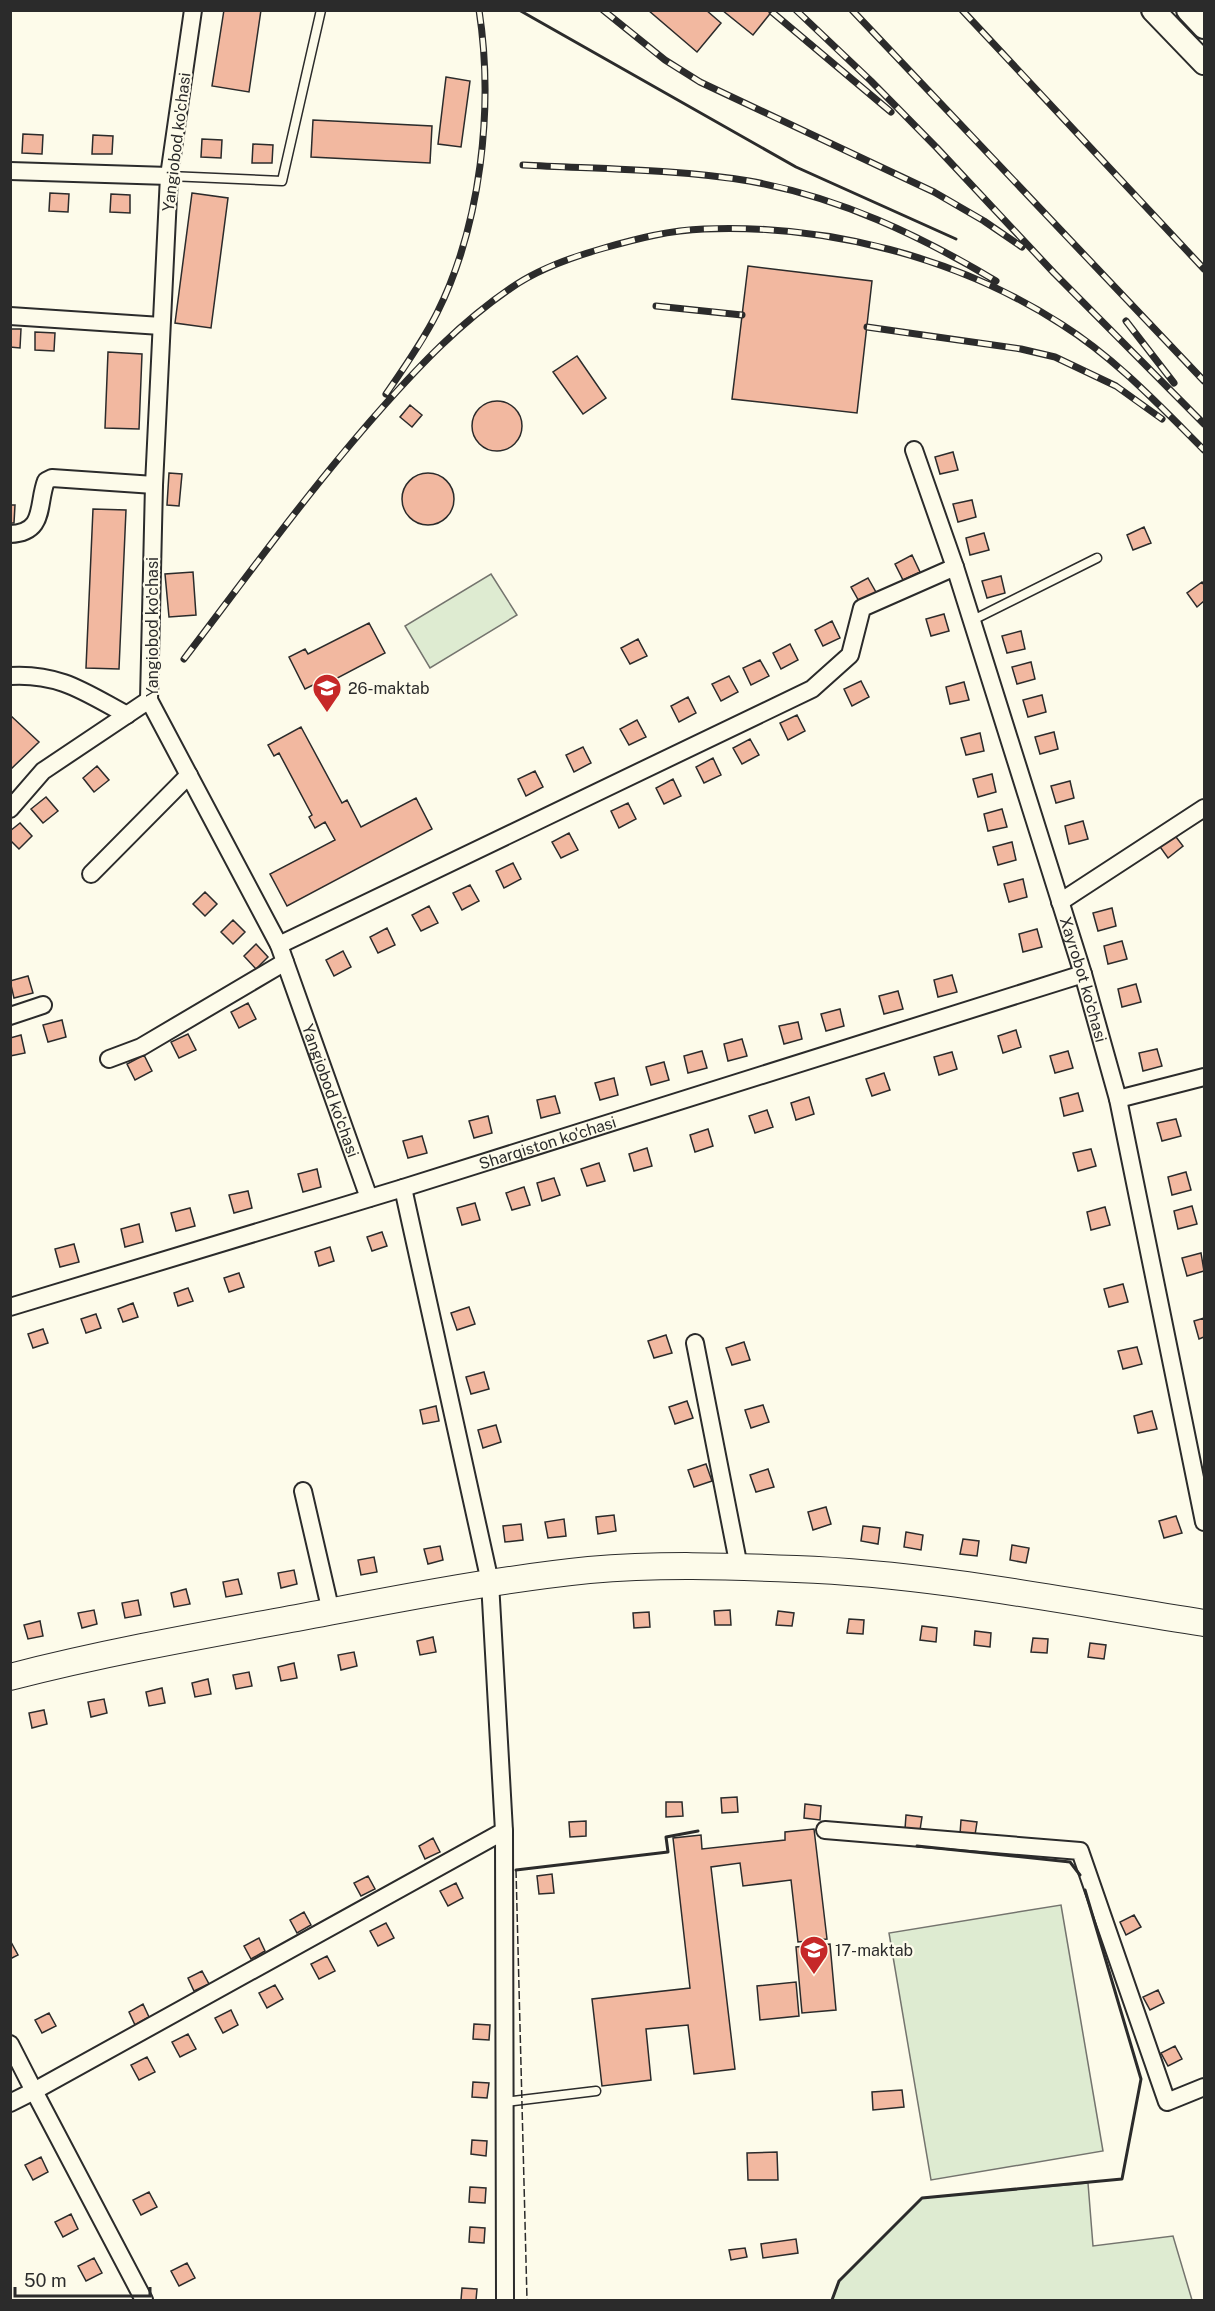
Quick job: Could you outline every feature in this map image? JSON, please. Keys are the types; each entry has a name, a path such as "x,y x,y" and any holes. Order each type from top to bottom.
{"main road":[{"path":"1154,10 1204,63"},
{"path":"1188,10 1204,27"},
{"path":"10,1677 72,1661 490,1582 591,1570 642,1567 739,1567 904,1576 1204,1623"}],"street":[{"name":"Yangiobod ko'chasi","path":"193,10 169,176 154,485 149,700 279,945 369,1198"},
{"path":"10,171 169,176"},
{"path":"10,316 161,326"},
{"name":"Xayrobot ko'chasi","path":"914,450 954,567 1083,974 1118,1099 1204,1522"},
{"path":"10,534 27,531 32,527 41,507 46,481 52,478 154,485"},
{"path":"279,945 812,688 850,655 862,608 954,567"},
{"path":"10,676 32,674 67,682 127,715"},
{"path":"10,809 43,771 149,700"},
{"path":"91,874 189,776"},
{"path":"1060,902 1204,808"},
{"path":"109,1059 141,1047 285,962"},
{"name":"Sharqiston ko'chasi","path":"10,1307 403,1188 1083,974"},
{"path":"10,1016 43,1005"},
{"path":"1118,1099 1204,1077"},
{"path":"403,1188 490,1582 504,1831 505,2301"},
{"path":"695,1343 739,1567"},
{"path":"303,1491 331,1612"},
{"path":"825,1830 1080,1851 1167,2102 1204,2087"},
{"path":"10,2103 504,1831"},
{"path":"10,2044 144,2301"}],"lane":[{"path":"169,176 282,181 321,10"},
{"path":"971,621 1096,558"},
{"path":"505,2102 596,2091"}],"green space":[{"path":"491,574 517,615 430,668 405,626"},
{"path":"1061,1905 1103,2151 931,2180 889,1933"},
{"path":"1088,2183 1093,2246 1173,2236 1192,2300 832,2300 839,2281 922,2198"}],"building":[{"path":"224,10 261,10 249,92 212,86"},
{"path":"648,10 706,10 721,23 697,52"},
{"path":"722,10 773,10 753,35"},
{"path":"446,77 470,81 461,147 438,144"},
{"path":"313,120 432,126 430,163 311,157"},
{"path":"23,134 43,135 42,154 22,153"},
{"path":"93,135 113,136 112,154 92,154"},
{"path":"202,139 222,140 221,158 201,157"},
{"path":"253,144 273,145 272,163 252,163"},
{"path":"50,193 69,194 68,212 49,211"},
{"path":"192,193 228,198 211,328 175,323"},
{"path":"111,194 130,195 130,213 110,212"},
{"path":"748,266 872,281 857,413 732,399"},
{"path":"10,329 21,329 20,348 10,347"},
{"path":"35,332 55,333 54,351 35,350"},
{"path":"108,352 142,354 139,429 105,428"},
{"path":"577,356 606,398 583,414 553,372"},
{"path":"492,401 502,401 515,408 522,421 522,431 515,444 502,451 492,451 483,447 476,440 472,431 472,421 476,412 483,405"},
{"path":"410,405 422,415 412,427 400,417"},
{"path":"953,452 958,470 940,474 935,457"},
{"path":"169,473 182,474 179,506 167,505"},
{"path":"428,473 438,475 446,481 452,489 454,499 452,509 446,517 438,523 428,525 418,523 410,517 404,509 402,499 404,489 410,481 418,475"},
{"path":"972,500 976,517 958,522 953,504"},
{"path":"10,505 15,505 14,523 10,523"},
{"path":"93,509 126,510 119,669 86,668"},
{"path":"1144,527 1151,543 1133,550 1127,535"},
{"path":"984,533 989,550 970,555 966,538"},
{"path":"912,555 920,572 903,580 895,564"},
{"path":"193,572 196,615 169,617 165,574"},
{"path":"1001,576 1005,593 987,598 982,581"},
{"path":"868,578 877,594 860,603 851,587"},
{"path":"1202,582 1204,601 1197,607 1187,593"},
{"path":"944,614 949,631 931,636 926,619"},
{"path":"832,621 840,638 823,646 815,630"},
{"path":"369,623 385,653 328,683 321,681 305,689 289,657 305,649 308,654"},
{"path":"1021,631 1025,649 1007,653 1002,636"},
{"path":"638,639 647,656 630,664 621,648"},
{"path":"790,644 798,660 781,669 773,653"},
{"path":"760,660 769,676 751,685 743,668"},
{"path":"1031,662 1035,679 1017,684 1012,667"},
{"path":"729,676 738,692 721,701 712,684"},
{"path":"861,681 869,697 852,706 844,689"},
{"path":"964,682 969,700 950,704 946,687"},
{"path":"1042,695 1046,712 1028,717 1023,700"},
{"path":"688,697 696,713 679,722 671,706"},
{"path":"10,715 39,742 10,770"},
{"path":"797,715 805,731 788,740 780,723"},
{"path":"637,720 646,737 629,745 620,729"},
{"path":"301,727 342,803 347,800 361,827 416,798 432,829 287,906 270,874 335,840 325,822 315,828 309,817 312,815 279,753 274,756 268,745"},
{"path":"1054,732 1058,749 1040,754 1035,737"},
{"path":"980,733 984,751 966,755 961,738"},
{"path":"750,739 759,755 742,764 733,748"},
{"path":"583,747 591,763 574,772 566,755"},
{"path":"713,758 721,775 704,783 696,767"},
{"path":"97,766 109,780 94,792 83,778"},
{"path":"535,771 543,787 526,796 518,779"},
{"path":"992,774 996,792 978,797 973,779"},
{"path":"673,779 681,796 664,804 656,788"},
{"path":"1070,781 1074,798 1056,803 1051,786"},
{"path":"46,797 58,811 43,823 31,809"},
{"path":"628,803 636,819 619,828 611,811"},
{"path":"1002,809 1007,827 988,831 984,814"},
{"path":"1083,821 1088,839 1069,844 1065,826"},
{"path":"20,823 32,836 19,849 10,840 10,831"},
{"path":"569,833 578,850 561,858 552,842"},
{"path":"1173,833 1183,846 1168,858 1158,844"},
{"path":"1012,842 1016,860 998,865 993,847"},
{"path":"513,863 521,879 504,888 496,871"},
{"path":"1023,879 1027,897 1009,902 1004,884"},
{"path":"470,885 479,901 462,910 453,893"},
{"path":"205,892 217,904 205,916 193,904"},
{"path":"429,906 438,923 421,931 412,915"},
{"path":"1112,908 1116,926 1098,931 1093,913"},
{"path":"233,920 245,932 233,944 221,932"},
{"path":"387,928 395,945 378,953 370,937"},
{"path":"1037,929 1042,947 1023,952 1019,934"},
{"path":"1122,941 1127,959 1108,964 1104,946"},
{"path":"256,944 268,957 256,969 244,956"},
{"path":"343,951 351,967 334,976 326,960"},
{"path":"952,975 957,992 938,997 934,980"},
{"path":"28,976 33,993 14,998 10,981"},
{"path":"1136,984 1141,1002 1122,1007 1118,989"},
{"path":"898,991 903,1009 884,1014 879,996"},
{"path":"248,1003 256,1019 239,1028 231,1012"},
{"path":"840,1009 844,1026 826,1031 821,1014"},
{"path":"62,1020 66,1037 48,1042 43,1025"},
{"path":"798,1022 802,1039 784,1044 779,1026"},
{"path":"1016,1030 1021,1047 1003,1053 998,1036"},
{"path":"188,1034 196,1050 179,1058 171,1042"},
{"path":"21,1035 25,1053 10,1056 10,1038"},
{"path":"742,1039 747,1056 728,1061 724,1044"},
{"path":"1157,1049 1162,1066 1143,1071 1139,1053"},
{"path":"702,1051 707,1068 688,1073 684,1056"},
{"path":"1068,1051 1073,1068 1055,1073 1050,1056"},
{"path":"952,1052 957,1069 939,1075 934,1057"},
{"path":"144,1055 152,1071 135,1080 127,1064"},
{"path":"664,1062 669,1080 651,1085 646,1067"},
{"path":"884,1073 890,1090 872,1096 866,1079"},
{"path":"614,1078 618,1095 600,1100 595,1083"},
{"path":"1078,1093 1083,1111 1064,1116 1060,1098"},
{"path":"555,1096 560,1113 541,1118 537,1100"},
{"path":"809,1097 814,1114 796,1120 791,1103"},
{"path":"767,1110 773,1127 755,1133 749,1116"},
{"path":"488,1116 492,1133 474,1138 469,1121"},
{"path":"1176,1119 1181,1136 1162,1141 1157,1123"},
{"path":"708,1129 713,1146 695,1152 690,1135"},
{"path":"422,1136 427,1153 408,1158 403,1141"},
{"path":"647,1148 652,1166 634,1171 629,1154"},
{"path":"1091,1149 1096,1166 1078,1171 1073,1153"},
{"path":"599,1163 605,1181 587,1186 581,1169"},
{"path":"317,1169 321,1187 303,1192 298,1174"},
{"path":"1186,1172 1191,1190 1172,1195 1168,1177"},
{"path":"554,1178 560,1195 542,1201 537,1183"},
{"path":"524,1187 530,1205 512,1210 506,1193"},
{"path":"248,1191 252,1208 234,1213 229,1195"},
{"path":"475,1203 480,1220 462,1225 457,1208"},
{"path":"1192,1206 1197,1224 1178,1229 1174,1211"},
{"path":"1105,1207 1110,1225 1091,1230 1087,1212"},
{"path":"190,1208 195,1226 176,1231 171,1213"},
{"path":"139,1224 143,1242 125,1247 121,1229"},
{"path":"382,1232 387,1246 372,1251 367,1237"},
{"path":"74,1244 79,1262 60,1267 55,1249"},
{"path":"330,1247 334,1261 319,1266 315,1252"},
{"path":"1201,1253 1204,1271 1187,1276 1182,1258"},
{"path":"239,1273 244,1287 229,1292 224,1278"},
{"path":"1123,1284 1128,1302 1109,1307 1104,1289"},
{"path":"188,1288 193,1301 178,1306 174,1293"},
{"path":"133,1303 138,1317 123,1322 118,1309"},
{"path":"469,1307 475,1324 457,1330 451,1313"},
{"path":"96,1314 101,1328 86,1333 81,1319"},
{"path":"1204,1318 1204,1337 1199,1339 1194,1321"},
{"path":"43,1329 48,1343 33,1348 28,1334"},
{"path":"666,1335 672,1353 654,1358 648,1341"},
{"path":"744,1342 750,1360 732,1365 726,1348"},
{"path":"1137,1347 1142,1364 1123,1369 1118,1351"},
{"path":"484,1372 489,1389 471,1394 466,1377"},
{"path":"687,1401 693,1418 675,1424 669,1407"},
{"path":"763,1405 769,1422 751,1428 745,1410"},
{"path":"436,1406 439,1421 423,1424 420,1410"},
{"path":"1152,1411 1157,1429 1138,1433 1134,1416"},
{"path":"496,1425 501,1442 483,1448 478,1430"},
{"path":"706,1464 712,1481 694,1487 688,1470"},
{"path":"768,1469 774,1487 756,1492 750,1475"},
{"path":"826,1507 831,1524 813,1530 808,1512"},
{"path":"614,1515 616,1531 598,1534 596,1517"},
{"path":"1176,1516 1182,1533 1164,1538 1159,1521"},
{"path":"564,1519 566,1536 548,1538 545,1522"},
{"path":"521,1524 523,1540 505,1542 503,1526"},
{"path":"863,1526 880,1528 878,1544 861,1541"},
{"path":"906,1532 923,1535 921,1550 904,1547"},
{"path":"963,1539 979,1541 977,1556 960,1554"},
{"path":"1012,1545 1029,1548 1026,1563 1010,1560"},
{"path":"440,1546 443,1560 428,1564 424,1549"},
{"path":"374,1557 377,1572 361,1575 358,1560"},
{"path":"294,1570 297,1584 281,1588 278,1573"},
{"path":"238,1579 242,1594 226,1597 223,1582"},
{"path":"186,1589 190,1604 174,1607 171,1593"},
{"path":"138,1600 141,1615 125,1618 122,1603"},
{"path":"94,1610 97,1624 82,1628 78,1613"},
{"path":"730,1610 731,1625 715,1625 714,1611"},
{"path":"778,1611 794,1613 792,1626 776,1625"},
{"path":"649,1612 650,1627 634,1628 633,1613"},
{"path":"849,1619 864,1620 863,1634 847,1633"},
{"path":"40,1621 43,1636 28,1639 24,1625"},
{"path":"922,1626 937,1628 936,1642 920,1640"},
{"path":"975,1631 991,1633 990,1647 974,1645"},
{"path":"433,1637 436,1652 420,1655 417,1641"},
{"path":"1033,1638 1048,1639 1047,1653 1031,1652"},
{"path":"1090,1643 1106,1645 1104,1659 1088,1657"},
{"path":"354,1652 357,1666 341,1670 338,1655"},
{"path":"294,1663 297,1678 281,1681 278,1667"},
{"path":"249,1672 252,1686 236,1689 233,1675"},
{"path":"208,1679 211,1694 195,1697 192,1683"},
{"path":"162,1688 165,1703 149,1706 146,1692"},
{"path":"104,1699 107,1713 91,1717 88,1702"},
{"path":"44,1710 47,1724 32,1728 29,1713"},
{"path":"737,1797 738,1812 722,1813 721,1798"},
{"path":"666,1802 682,1802 683,1816 666,1817"},
{"path":"805,1804 821,1806 820,1820 804,1818"},
{"path":"906,1815 922,1817 920,1830 905,1829"},
{"path":"961,1820 977,1822 975,1835 960,1834"},
{"path":"586,1821 586,1836 570,1837 569,1822"},
{"path":"814,1829 827,1939 798,1942 791,1880 743,1886 740,1863 711,1867 735,2069 694,2074 688,2025 646,2029 651,2080 602,2086 592,1999 690,1988 673,1838 701,1835 702,1849 785,1840 785,1832"},
{"path":"433,1838 440,1852 425,1859 419,1846"},
{"path":"552,1874 554,1893 539,1894 537,1876"},
{"path":"368,1876 375,1889 361,1896 354,1883"},
{"path":"456,1883 463,1898 448,1906 440,1891"},
{"path":"304,1912 311,1925 297,1933 290,1920"},
{"path":"1134,1915 1141,1927 1126,1935 1120,1922"},
{"path":"386,1923 394,1938 378,1946 370,1931"},
{"path":"259,1938 265,1951 251,1959 244,1946"},
{"path":"10,1943 18,1955 10,1959"},
{"path":"830,1944 836,2010 802,2013 796,1947"},
{"path":"327,1956 335,1971 319,1979 311,1964"},
{"path":"202,1971 209,1984 194,1991 188,1978"},
{"path":"796,1982 799,2016 760,2020 757,1986"},
{"path":"275,1985 283,1999 267,2008 259,1993"},
{"path":"1158,1990 1164,2003 1150,2010 1143,1997"},
{"path":"143,2004 149,2017 135,2025 129,2012"},
{"path":"231,2010 238,2025 223,2033 215,2018"},
{"path":"49,2013 56,2026 42,2033 35,2020"},
{"path":"474,2024 490,2025 489,2040 473,2039"},
{"path":"188,2034 196,2049 180,2057 172,2042"},
{"path":"1175,2046 1182,2059 1168,2066 1161,2053"},
{"path":"147,2057 155,2072 139,2080 131,2065"},
{"path":"473,2082 489,2083 487,2098 472,2097"},
{"path":"902,2090 904,2107 873,2110 872,2092"},
{"path":"472,2140 487,2141 486,2156 471,2154"},
{"path":"777,2152 778,2180 748,2180 747,2153"},
{"path":"41,2157 48,2172 33,2180 25,2165"},
{"path":"470,2187 486,2188 485,2203 469,2202"},
{"path":"149,2192 157,2207 141,2215 133,2200"},
{"path":"71,2214 78,2229 63,2237 55,2222"},
{"path":"470,2227 485,2228 484,2243 469,2242"},
{"path":"796,2239 798,2253 763,2258 761,2244"},
{"path":"745,2248 747,2257 731,2260 729,2250"},
{"path":"94,2258 102,2273 86,2281 78,2266"},
{"path":"187,2263 195,2278 179,2286 171,2271"},
{"path":"462,2288 477,2289 476,2300 461,2300"}],"railway":[{"path":"386,394 437,313 452,279 474,204 484,125 485,86 479,10"},
{"path":"603,10 665,60 700,82 934,192 984,221 1022,247"},
{"path":"796,10 871,81 1054,273 1204,424"},
{"path":"852,10 1204,381"},
{"path":"962,10 1204,269"},
{"path":"772,12 891,112"},
{"path":"523,165 694,174 782,188 846,208 908,233 996,281"},
{"path":"184,659 329,470 381,409 442,345 475,315 521,281 568,260 628,241 679,231 704,229 797,232 890,249 935,263 1021,300 1081,337 1136,383 1204,450"},
{"path":"656,306 742,315"},
{"path":"1126,321 1174,383"},
{"path":"867,327 1021,349 1055,357 1116,386 1162,419"}],"fence":[{"path":"516,1870 527,2300"}],"wall":[{"path":"519,10 796,167 956,239"},
{"path":"516,1870 668,1852 666,1837 698,1831"},
{"path":"917,1846 1070,1862 1080,1875"},
{"path":"832,2300 839,2281 922,2198 1122,2179 1141,2079 1085,1890"}],"place":[{"name":"26-maktab","path":"327,714"},
{"name":"17-maktab","path":"814,1976"}]}
